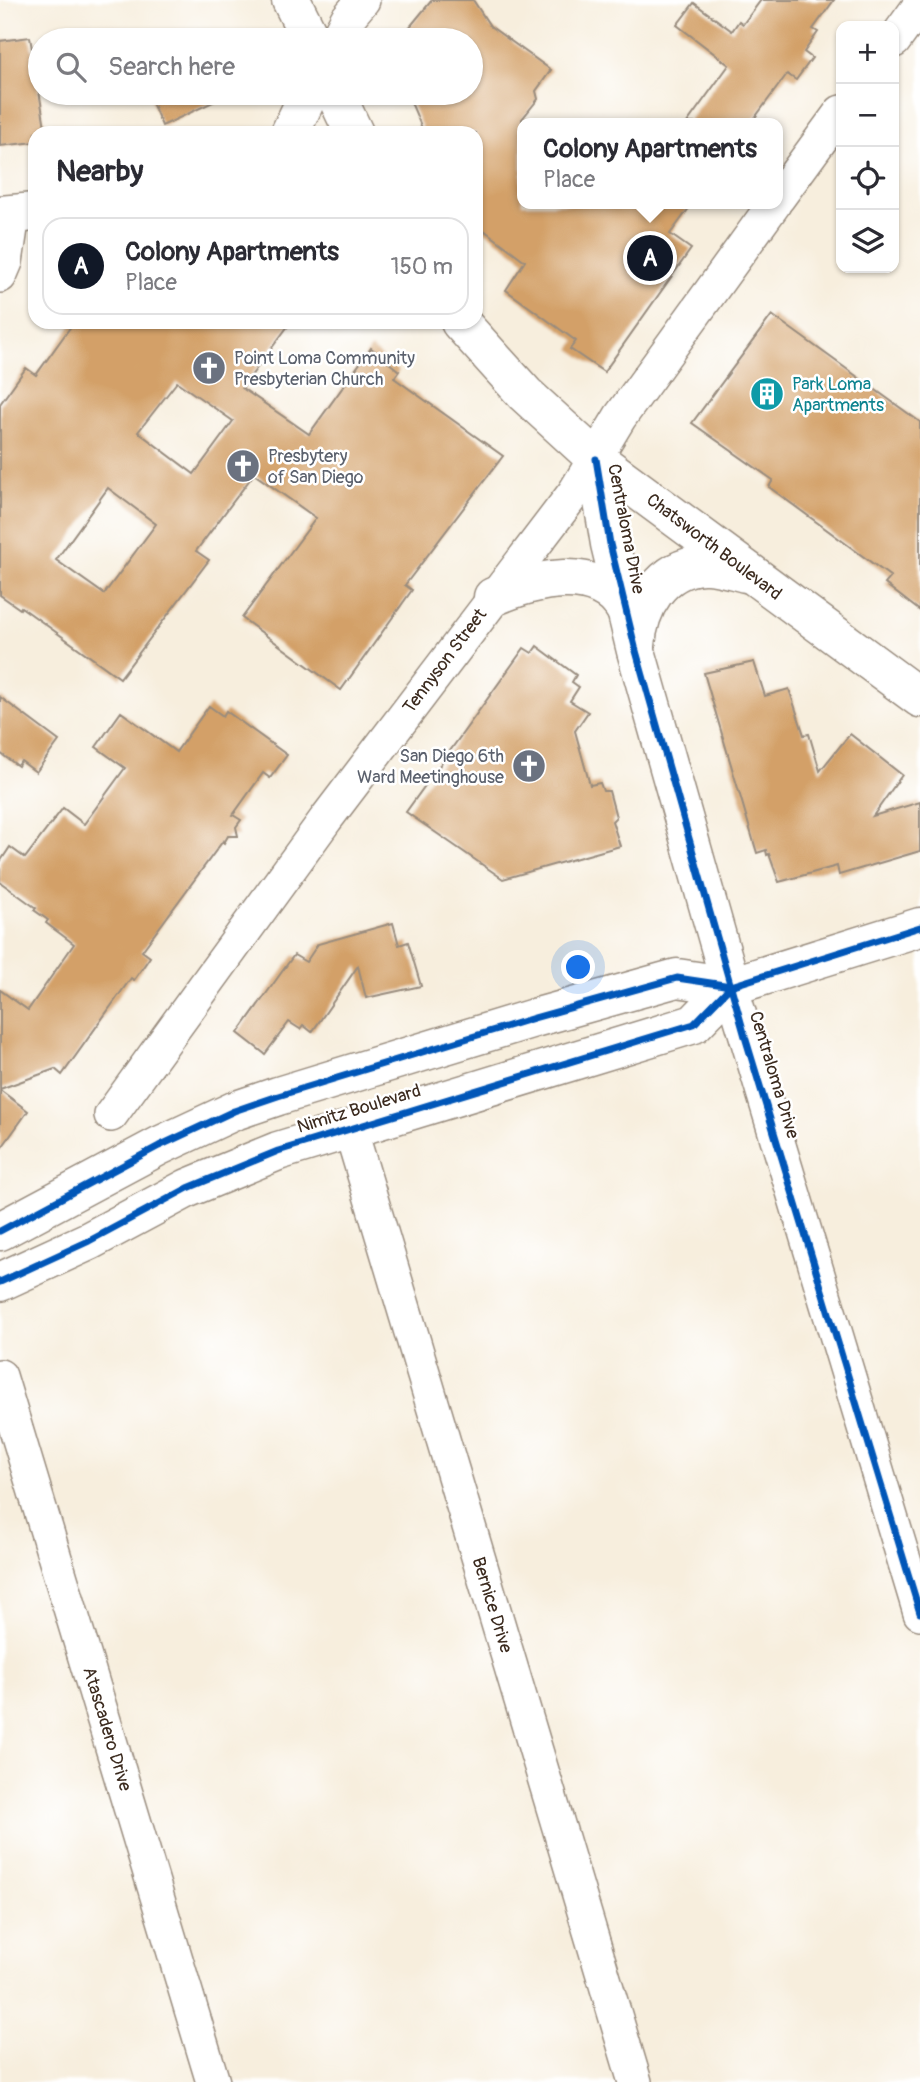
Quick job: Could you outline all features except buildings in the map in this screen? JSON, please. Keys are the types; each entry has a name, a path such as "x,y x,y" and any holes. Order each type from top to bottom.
{"main road":[{"path":"291,0 305,28"},
{"path":"293,126 303,105"},
{"path":"341,105 351,126"},
{"name":"Chatsworth Boulevard","path":"466,329 525,394 596,459 920,698"},
{"name":"Centraloma Drive","path":"596,459 610,544 625,609 732,986"},
{"path":"636,651 641,613 650,596 671,576 687,567 705,565 748,573"},
{"path":"493,597 528,583 570,579 601,587 618,599 625,609"},
{"name":"Nimitz Boulevard","path":"0,1231 159,1146 234,1111 267,1100 534,1018 677,978 732,986 920,927"},
{"name":"Nimitz Boulevard","path":"0,1282 89,1241 210,1178 278,1151 694,1024 732,986"}],"street":[{"path":"342,28 363,0"},
{"path":"899,34 920,5"},
{"path":"783,191 836,119"},
{"name":"Tennyson Street","path":"111,1115 326,818 567,502 620,417 770,209"},
{"path":"0,276 6,262 16,214"},
{"name":"Centraloma Drive","path":"732,986 920,1614"},
{"name":"Bernice Drive","path":"350,1128 635,2082"},
{"name":"Atascadero Drive","path":"0,1376 213,2082"}],"cycle path":[{"path":"596,459 610,544 636,651 746,1040 920,1613"},
{"path":"0,1231 159,1146 234,1111 278,1096 534,1018 677,978 731,986 920,927"},
{"path":"0,1282 89,1241 188,1188 278,1151 694,1024 731,986"}],"place":[{"name":"Colony Apartments","path":"650,258"},
{"name":"Point Loma Community Presbyterian Church","path":"209,368"},
{"name":"Park Loma Apartments","path":"767,394"},
{"name":"Presbytery of San Diego","path":"243,466"},
{"name":"San Diego 6th Ward Meetinghouse","path":"529,766"}]}
